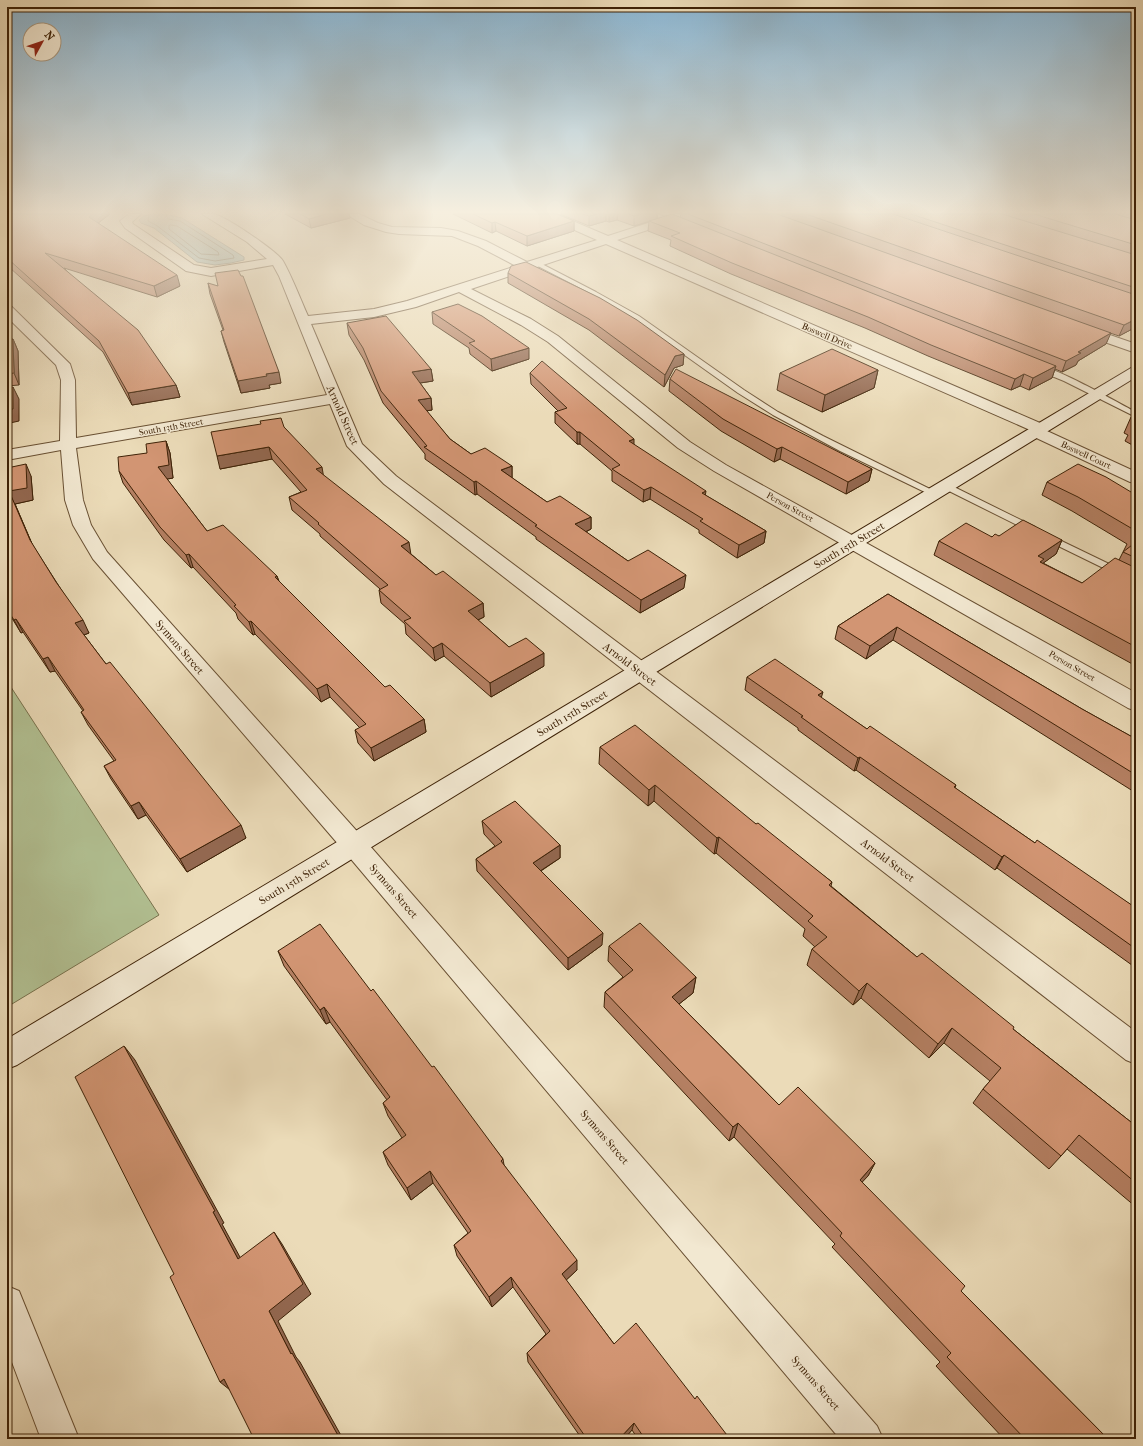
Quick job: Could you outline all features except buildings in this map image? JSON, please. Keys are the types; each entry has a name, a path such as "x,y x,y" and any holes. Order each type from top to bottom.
{"street":[{"name":"Arnold Street","path":"287,281 355,446 390,480 1136,1050"},
{"path":"304,321 374,312 411,304 479,281"},
{"name":"Boswell Drive","path":"701,281 1039,430"},
{"name":"Person Street","path":"460,288 526,322 553,339 684,445 720,468 854,542 1136,703"},
{"name":"Symons Street","path":"7,310 14,326 63,364 68,380 68,444 74,500 82,525 99,555 354,845 864,1439"},
{"path":"1070,326 1136,349"},
{"name":"South 15th Street","path":"7,1055 1136,371"},
{"name":"South 13th Street","path":"7,455 336,398"},
{"name":"Boswell Court","path":"1039,430 1136,478"},
{"path":"7,1302 60,1439"}],"lane":[{"path":"567,281 613,304 650,326 754,400 817,436 940,490 1136,581"},
{"path":"1030,364 1067,379 1136,415"}],"green space":[{"path":"7,681 159,915 7,1007"}]}
